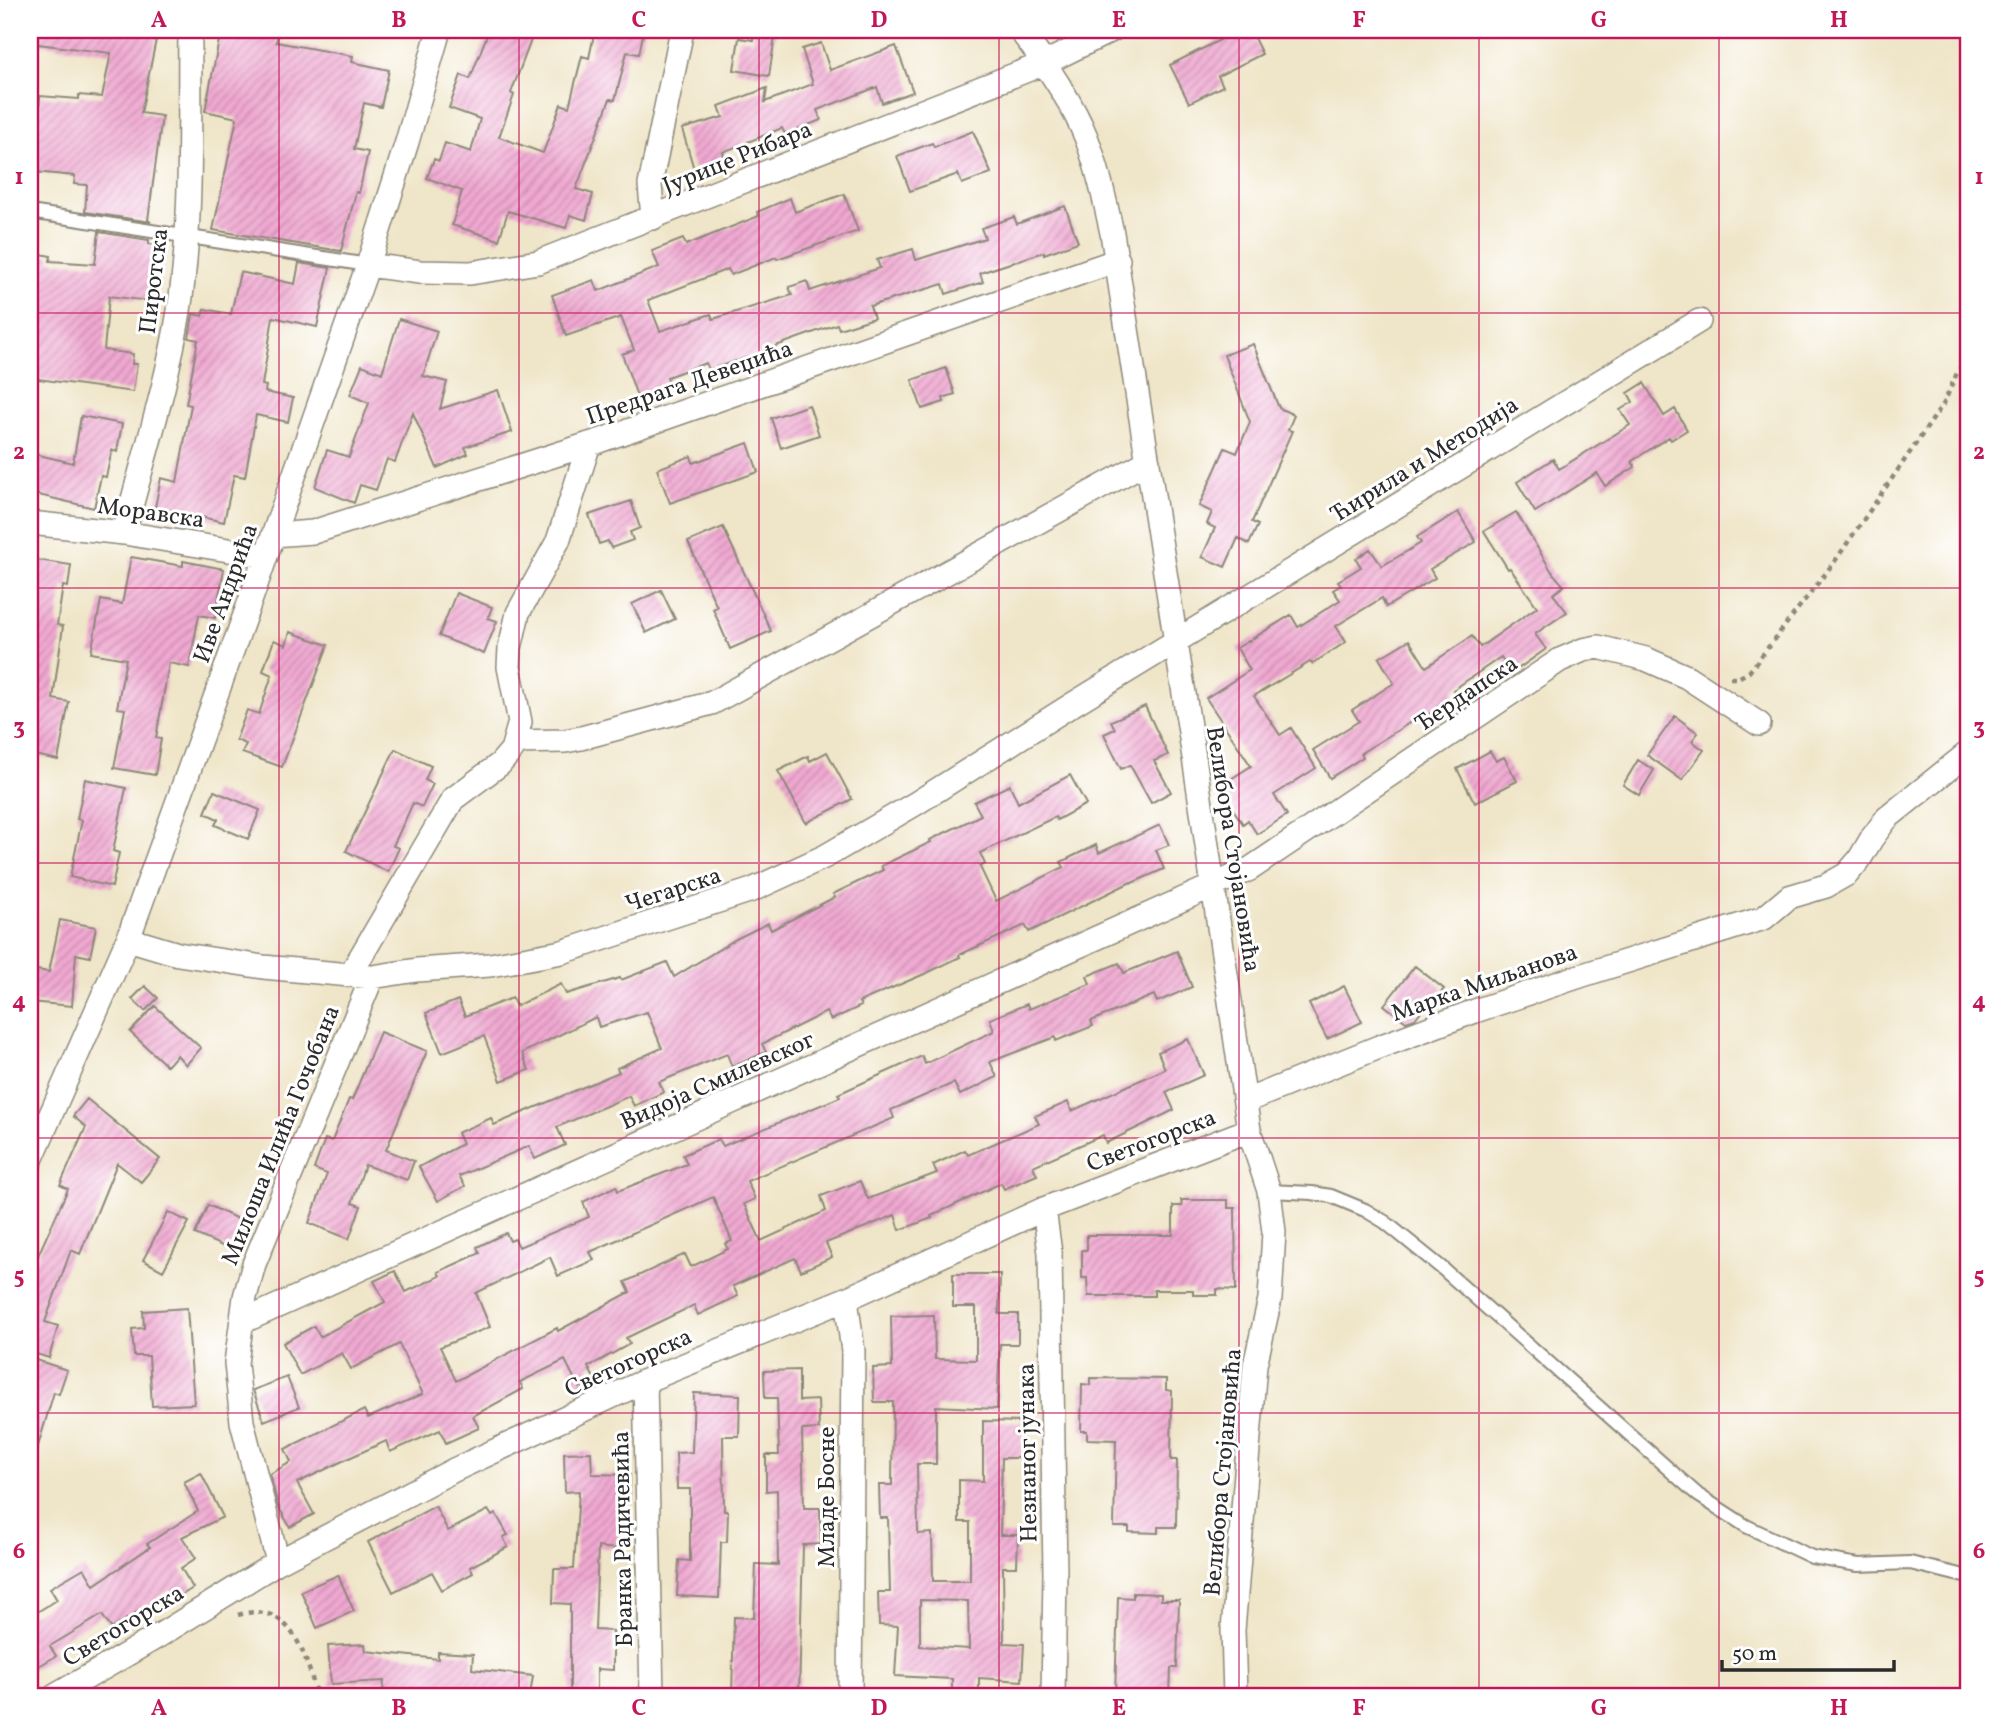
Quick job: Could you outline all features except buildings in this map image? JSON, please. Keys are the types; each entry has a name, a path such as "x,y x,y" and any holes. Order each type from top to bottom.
{"street":[{"name":"Пиротска","path":"124,533 179,310 186,236 190,30"},
{"name":"Иве Андрића","path":"30,1162 128,939 368,265 439,30"},
{"path":"653,218 650,185 682,30"},
{"name":"Велибора Стојановића","path":"1020,30 1045,63 1086,136 1101,183 1118,260 1249,1129 1269,1191 1274,1232 1270,1299 1255,1365 1233,1630 1235,1696"},
{"name":"Јурице Рибара","path":"368,265 420,272 470,272 538,262 1045,63 1112,30"},
{"name":"Предрага Девеџића","path":"269,546 589,444 1118,260"},
{"name":"Ћирила и Методија","path":"1175,642 1699,321"},
{"path":"589,444 558,541 518,613 510,648 509,667 520,722 515,742 581,738 712,703 1148,461"},
{"name":"Моравска","path":"30,523 269,546"},
{"name":"Чегарска","path":"128,939 178,954 263,967 361,976 490,965 562,952 752,890 826,856 892,818 1175,642"},
{"name":"Ђердапска","path":"1213,885 1250,869 1560,660 1583,650 1598,647 1646,659 1687,677 1759,724"},
{"name":"Милоша Илића Гочобана","path":"278,1562 242,1422 236,1363 245,1297 254,1264 361,976 453,799 500,764 515,742"},
{"name":"Марка Миљанова","path":"1246,1101 1475,1011 1764,918 1789,897 1826,886 1847,874 1887,818 1968,753"},
{"name":"Видоја Смилевског","path":"242,1322 1213,885"},
{"name":"Светогорска","path":"55,1696 278,1562 454,1470 645,1381 846,1299 1044,1209 1249,1129"},
{"name":"Незнаног јунака","path":"1044,1209 1050,1281 1055,1574 1053,1696"},
{"name":"Младе Босне","path":"846,1299 853,1351 850,1696"},
{"name":"Бранка Радичевића","path":"645,1381 652,1696"}],"lane":[{"path":"30,212 368,265"},
{"path":"1269,1191 1312,1192 1331,1196 1365,1210 1385,1222 1433,1261 1698,1495 1746,1527 1812,1557 1858,1565 1917,1564 1968,1577"}],"path":[{"path":"1687,677 1738,678 1749,672 1835,561 1944,403 1968,356"},
{"path":"235,1616 246,1612 276,1615 289,1627 306,1657 317,1696"}]}
